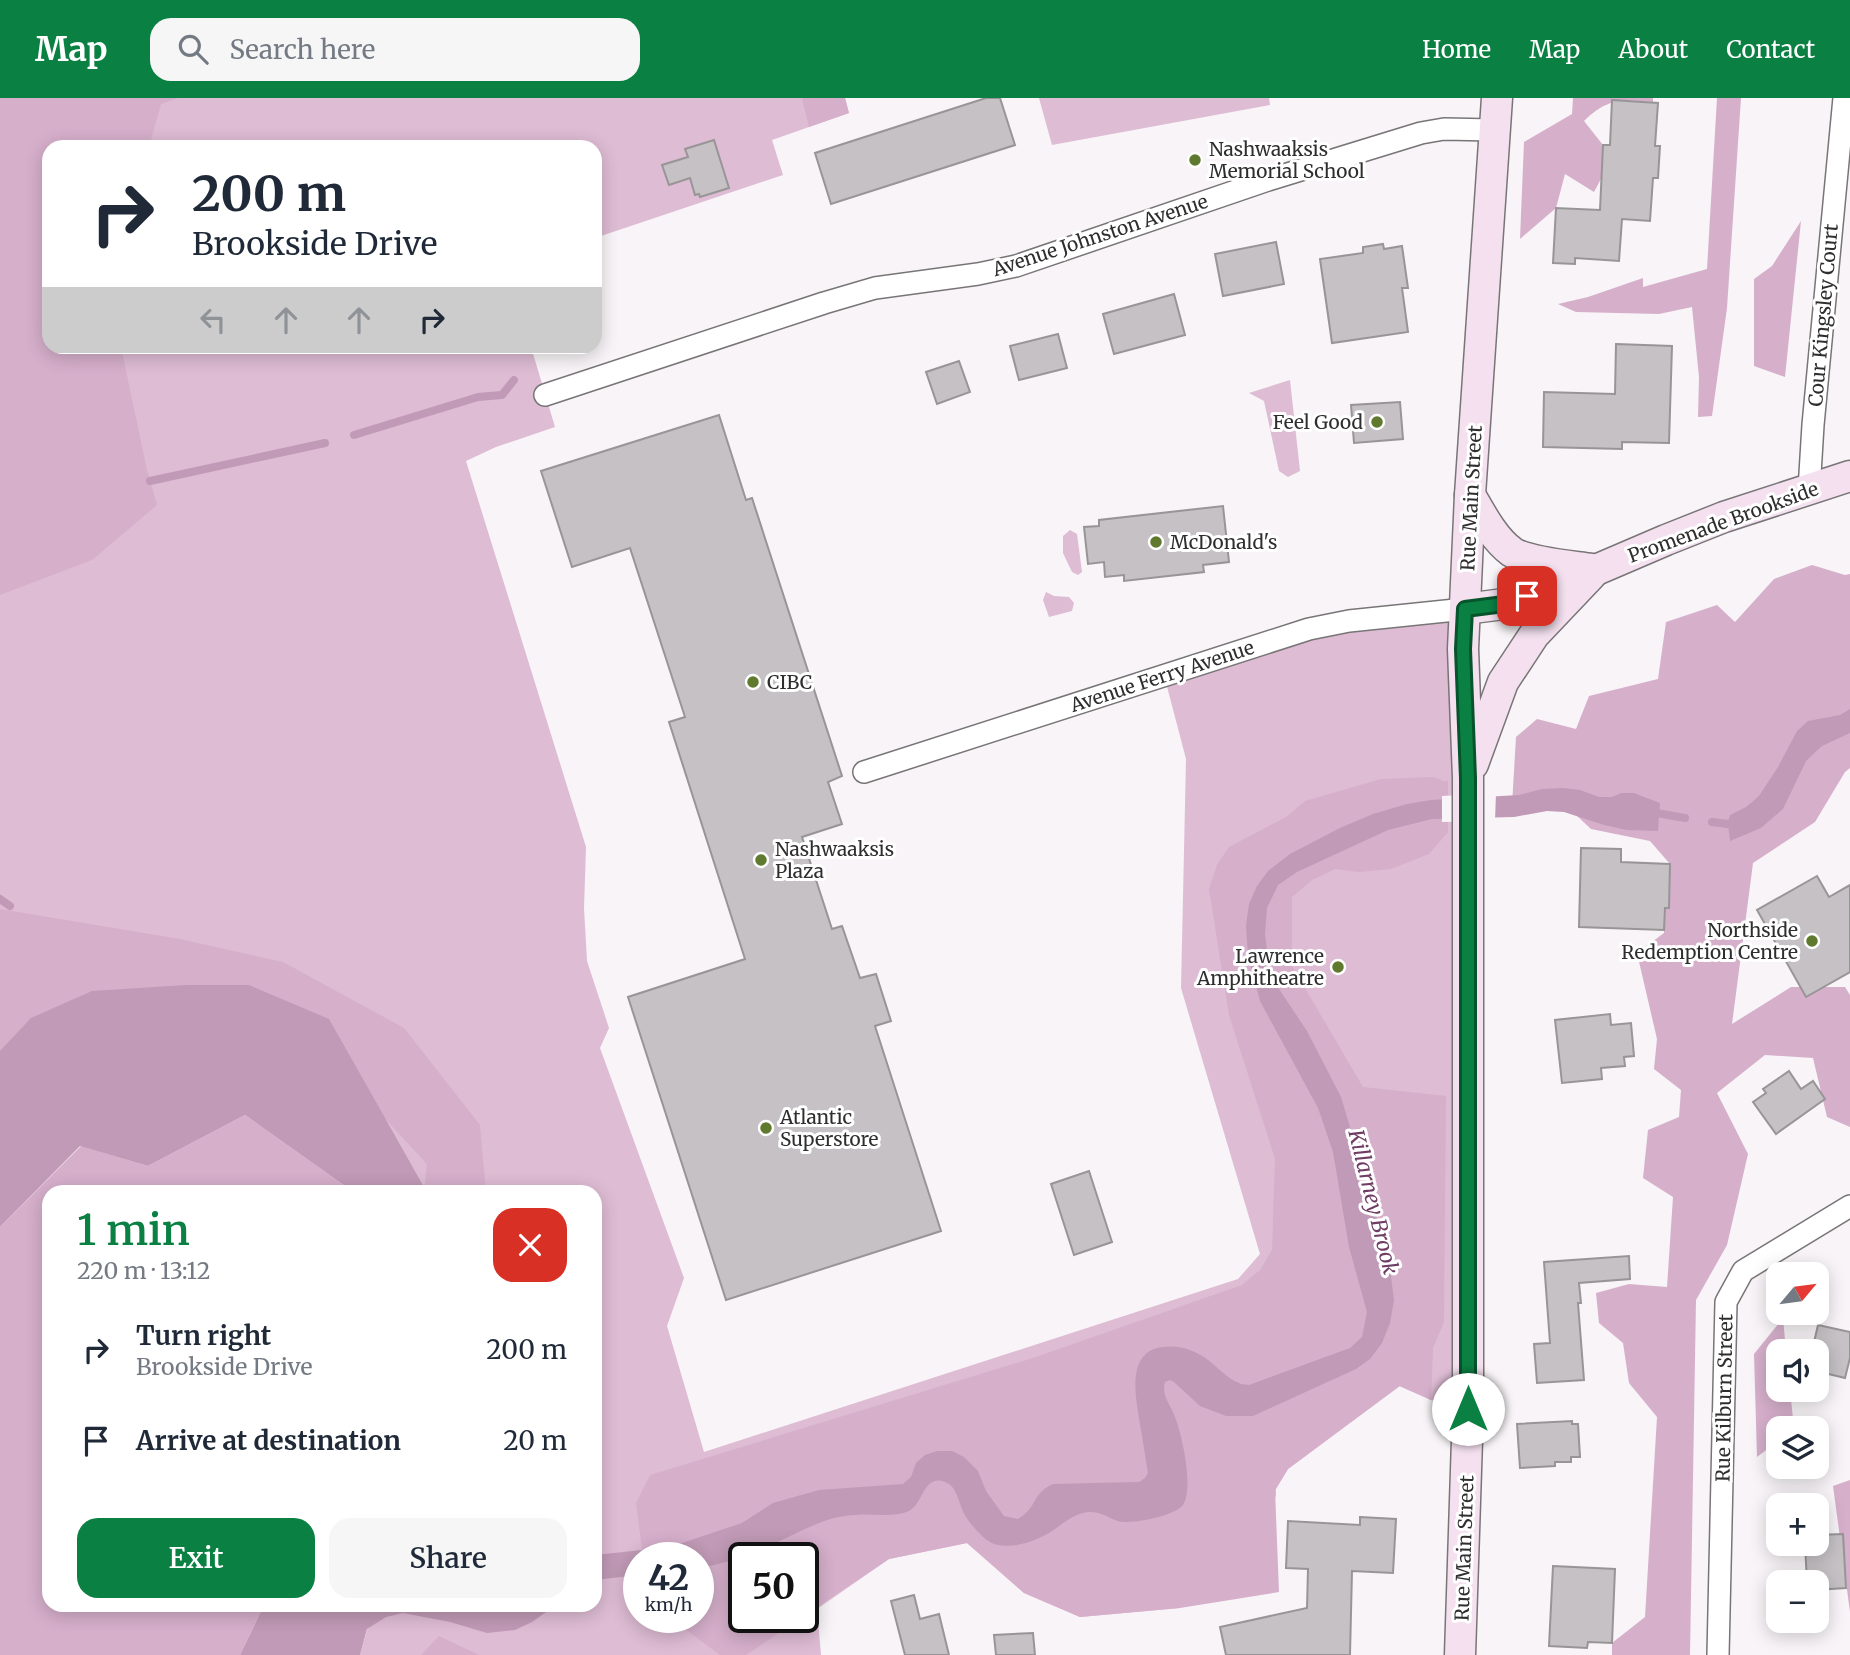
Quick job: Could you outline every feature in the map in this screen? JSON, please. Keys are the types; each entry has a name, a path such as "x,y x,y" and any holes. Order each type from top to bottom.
{"main road":[{"name":"Rue Main Street","path":"1460,1655 1468,1409 1468,778 1463,649 1470,495 1497,98"},
{"name":"Promenade Brookside","path":"1465,609 1504,604 1713,522 1850,476"},
{"path":"1470,495 1490,529 1513,552 1530,559 1596,570"},
{"path":"1468,778 1503,682 1534,635 1596,570"}],"street":[{"name":"Cour Kingsley Court","path":"1809,490 1844,98"},
{"name":"Avenue Johnston Avenue","path":"545,396 875,288 1016,266 1277,178 1421,133 1444,129 1494,130"},
{"name":"Avenue Ferry Avenue","path":"864,772 1309,629 1349,621 1465,609"},
{"name":"Rue Kilburn Street","path":"1718,1655 1726,1302 1743,1271 1850,1206"}],"shaded area":[{"path":"0,98 845,98 849,113 772,140 783,175 602,236 602,140 42,140 42,354 533,354 555,427 496,447 466,461 586,847 584,908 587,961 609,1028 600,1048 684,1278 667,1326 704,1452 1238,1279 1260,1254 1181,988 1186,759 1164,675 1309,629 1465,609 1468,1409 1431,1400 1399,1386 1288,1469 1276,1489 1276,1496 1180,1608 1080,1617 1024,1593 967,1543 889,1559 819,1608 819,1542 728,1542 728,1633 819,1632 821,1655 360,1655 372,1612 602,1612 602,1185 423,1185 329,1020 0,1052"},
{"path":"0,98 178,98 161,104 151,140 42,140 42,354 122,354 157,505 92,560 0,595"},
{"path":"802,98 845,98 849,113 809,127"},
{"path":"1039,98 1269,98 1270,105 1052,145"},
{"path":"1573,98 1653,98 1653,102 1615,102 1600,108 1584,121 1603,145 1602,177 1594,192 1565,174 1556,208 1520,239 1524,142 1572,114"},
{"path":"1717,98 1741,98 1727,308 1712,416 1698,417 1699,377 1692,307 1659,314 1576,312 1558,304 1643,278 1643,287 1707,269"},
{"path":"1801,221 1785,377 1754,366 1754,279 1772,266"},
{"path":"1290,380 1300,471 1288,477 1279,471 1264,401 1249,393"},
{"path":"1070,530 1077,534 1082,572 1078,575 1072,572 1063,553 1063,536"},
{"path":"1812,565 1845,575 1850,574 1850,768 1815,822 1753,863 1732,1024 1791,987 1845,987 1850,995 1850,1127 1827,1117 1813,1058 1765,1055 1717,1093 1748,1154 1727,1245 1696,1300 1690,1655 1612,1655 1612,1643 1645,1617 1657,1417 1629,1383 1623,1343 1599,1323 1596,1293 1629,1284 1667,1287 1673,1197 1643,1178 1648,1130 1679,1117 1681,1090 1654,1069 1657,1039 1637,953 1664,933 1665,908 1669,908 1670,864 1650,841 1591,829 1560,800 1512,805 1516,737 1537,719 1576,729 1589,696 1658,679 1666,622 1717,605 1735,622 1774,579"},
{"path":"1046,592 1054,596 1069,597 1074,603 1072,611 1049,617 1043,600"},
{"path":"1850,709 1850,733 1822,746 1806,761 1783,809 1761,828 1730,841 1730,815 1759,796 1797,731 1808,721 1840,715"},
{"path":"1434,777 1448,781 1448,832 1429,854 1391,869 1358,872 1335,869 1312,880 1292,897 1292,966 1363,1087 1446,1096 1444,1322 1433,1348 1431,1400 1400,1386 1288,1469 1275,1490 1279,1592 1180,1608 1080,1617 1024,1593 967,1543 889,1559 819,1606 819,1542 728,1542 728,1633 779,1633 746,1655 720,1655 690,1633 714,1633 714,1542 641,1542 636,1503 650,1475 1033,1358 1242,1285 1260,1270 1272,1250 1275,1159 1229,1015 1209,889 1217,865 1229,847 1286,817 1305,801 1381,779"},
{"path":"1563,788 1580,790 1599,797 1634,793 1660,803 1658,831 1627,830 1564,812 1547,811 1514,817 1432,819 1388,830 1297,872 1278,885 1267,908 1265,934 1269,966 1279,989 1307,1031 1341,1097 1388,1254 1394,1300 1390,1323 1382,1343 1370,1359 1356,1369 1253,1416 1226,1416 1200,1406 1174,1382 1165,1382 1165,1396 1175,1417 1184,1448 1187,1487 1183,1505 1162,1516 1124,1522 1100,1513 1088,1512 1074,1516 1034,1540 1002,1546 990,1542 975,1529 950,1485 936,1481 927,1487 914,1508 909,1511 830,1519 777,1542 728,1542 728,1561 714,1565 714,1542 685,1542 742,1523 773,1503 819,1490 903,1484 911,1477 916,1463 925,1455 937,1451 952,1451 964,1457 978,1471 986,1491 1004,1516 1018,1519 1028,1511 1040,1493 1053,1484 1139,1482 1145,1478 1148,1473 1135,1390 1138,1367 1143,1357 1151,1350 1179,1347 1189,1350 1204,1357 1235,1381 1249,1385 1350,1348 1362,1337 1367,1312 1349,1247 1333,1152 1318,1108 1260,1001 1248,955 1246,926 1249,904 1268,871 1290,854 1373,814 1431,800 1519,795 1542,789"},
{"path":"0,909 180,939 283,962 404,1028 480,1125 485,1185 425,1185 427,1164 314,1042 0,1087"},
{"path":"186,985 249,985 329,1019 423,1185 344,1185 245,1115 148,1166 80,1146 0,1227 0,1051 31,1018 92,991"},
{"path":"245,1115 344,1185 42,1185 81,1146 148,1166"},
{"path":"42,1185 42,1612 261,1612 240,1655 0,1655 0,1227"},
{"path":"1777,1325 1784,1325 1785,1339 1766,1339"},
{"path":"1766,1339 1766,1402 1791,1402 1793,1416 1766,1416 1766,1450 1757,1457 1754,1354"},
{"path":"1850,1480 1850,1612 1833,1486"},
{"path":"623,1552 623,1577 602,1579 602,1554"},
{"path":"261,1612 546,1612 515,1630 487,1633 450,1622 403,1613 386,1617 367,1629 360,1655 240,1655"},
{"path":"439,1636 479,1655 421,1655"}],"pier":[{"path":"1496,793 1495,821 1442,822 1442,796"}],"building":[{"path":"986,98 1000,98 1015,145 831,204 815,153"},
{"path":"1612,100 1658,103 1655,146 1660,146 1658,178 1653,178 1650,221 1622,219 1619,261 1575,258 1575,264 1553,263 1556,208 1600,210 1603,145 1610,145"},
{"path":"714,140 729,188 700,197 699,194 695,195 690,178 669,185 662,165 688,157 685,149"},
{"path":"1276,242 1284,284 1223,296 1215,254"},
{"path":"1383,244 1384,249 1402,246 1408,288 1402,288 1408,332 1332,343 1320,259 1363,253 1363,247"},
{"path":"1174,294 1185,335 1114,354 1103,314"},
{"path":"1058,334 1067,368 1019,380 1010,346"},
{"path":"1616,344 1672,346 1669,443 1622,442 1622,449 1543,447 1544,392 1615,394"},
{"path":"959,361 970,392 937,404 926,372"},
{"name":"Feel Good","path":"1400,402 1403,439 1354,443 1351,405"},
{"name":"Nashwaaksis Plaza","path":"719,415 746,500 752,498 842,776 828,782 842,824 802,837 832,929 842,926 860,978 876,974 891,1021 875,1026 941,1231 726,1300 628,997 745,959 669,722 685,717 630,548 572,567 541,471"},
{"name":"McDonald's","path":"1223,506 1229,562 1203,565 1204,572 1124,581 1124,575 1105,577 1104,562 1088,564 1084,527 1099,526 1099,520"},
{"path":"1581,848 1621,849 1621,862 1670,864 1669,908 1665,908 1664,930 1579,927"},
{"name":"Northside Redemption Centre","path":"1817,876 1829,897 1850,885 1850,972 1806,997 1757,910"},
{"path":"1610,1014 1611,1025 1631,1023 1634,1056 1624,1057 1625,1066 1601,1068 1602,1079 1562,1083 1555,1020"},
{"path":"1789,1071 1801,1089 1813,1081 1825,1099 1776,1134 1753,1102 1766,1093 1763,1089"},
{"path":"1089,1171 1112,1242 1074,1255 1051,1184"},
{"path":"1629,1256 1630,1279 1579,1283 1584,1380 1537,1383 1534,1344 1550,1343 1544,1262"},
{"path":"1818,1325 1850,1332 1850,1358 1845,1378 1829,1374 1829,1339 1815,1339"},
{"path":"1572,1421 1572,1424 1578,1424 1580,1457 1571,1457 1571,1462 1555,1462 1555,1466 1520,1468 1517,1424"},
{"path":"1360,1517 1396,1519 1393,1573 1352,1571 1350,1655 1226,1655 1220,1627 1307,1608 1308,1569 1286,1568 1288,1521 1360,1525"},
{"path":"1843,1534 1846,1588 1829,1589 1829,1570 1806,1570 1806,1556 1829,1556 1829,1535"},
{"path":"1553,1566 1615,1569 1612,1643 1588,1642 1587,1648 1549,1646"},
{"path":"914,1595 920,1619 939,1614 949,1655 905,1655 891,1601"},
{"path":"1033,1633 1035,1655 996,1655 994,1635"}],"waterway":[{"path":"354,435 478,397 502,395 514,380"},
{"path":"150,481 325,443"},
{"name":"Killarney Brook","path":"1651,812 1685,818"},
{"name":"Killarney Brook","path":"1712,822 1728,824 1736,820"},
{"path":"0,899 10,906"}],"place":[{"name":"Nashwaaksis Memorial School","path":"1195,160"},
{"name":"Feel Good","path":"1377,422"},
{"name":"McDonald's","path":"1156,542"},
{"name":"CIBC","path":"753,682"},
{"name":"Nashwaaksis Plaza","path":"761,860"},
{"name":"Northside Redemption Centre","path":"1812,941"},
{"name":"Lawrence Amphitheatre","path":"1338,967"},
{"name":"Atlantic Superstore","path":"766,1128"}],"route":[{"path":"1468,1409 1468,778 1463,649 1465,609 1504,604 1527,596"}]}
